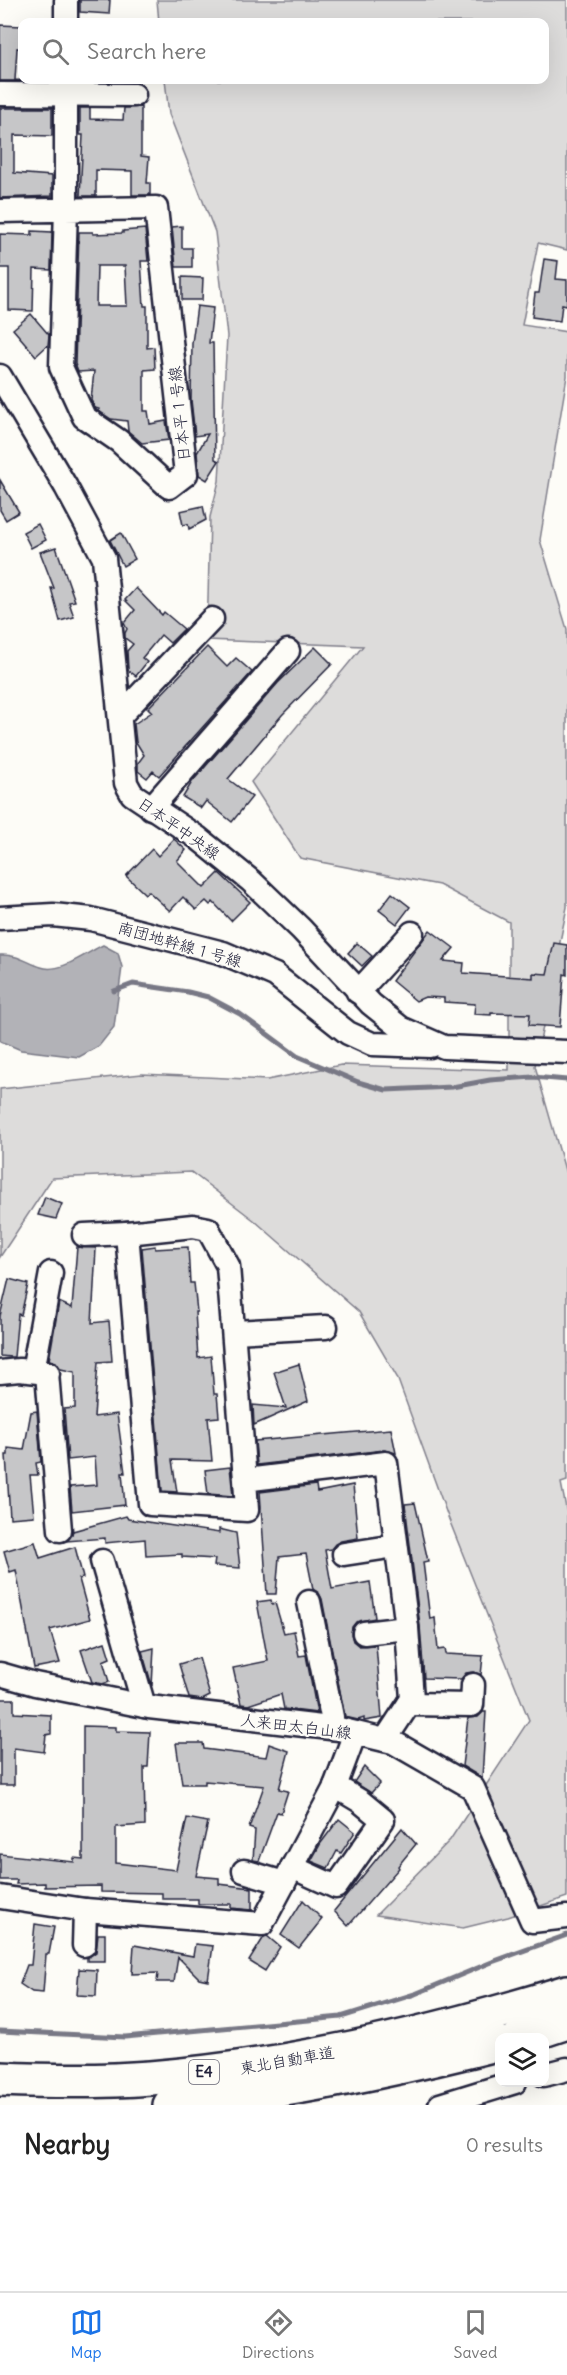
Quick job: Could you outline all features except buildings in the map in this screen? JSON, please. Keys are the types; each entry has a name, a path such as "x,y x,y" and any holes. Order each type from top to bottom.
{"highway":[{"path":"405,2036 567,1980"},
{"name":"東北自動車道","path":"0,2079 67,2081 148,2078 319,2056 510,2009 567,1992"},
{"path":"532,2033 567,2022"},
{"name":"東北自動車道","path":"170,2105 326,2084 412,2066 495,2044"}],"street":[{"path":"66,0 66,18"},
{"path":"0,94 66,87 134,95"},
{"name":"日本平１号線","path":"0,211 66,209 156,208 186,474 169,487 119,441 84,417 61,367 66,209 66,87"},
{"name":"日本平中央線","path":"0,376 66,487 104,558 126,783 132,794 198,838 250,881 301,929 358,992 401,1028 444,1047 567,1052"},
{"path":"120,716 212,619"},
{"path":"151,807 288,651"},
{"name":"南団地幹線１号線","path":"0,918 52,915 91,919 223,953 275,975 348,1033 372,1044 444,1047"},
{"path":"358,992 412,933"},
{"path":"84,1234 127,1233 193,1226 208,1229 228,1266 247,1510 150,1504 127,1233"},
{"path":"51,1273 47,1373 60,1530"},
{"path":"234,1332 326,1327"},
{"path":"0,1372 47,1373"},
{"path":"245,1480 386,1463 407,1628 412,1700 385,1740"},
{"path":"344,1554 396,1546"},
{"path":"102,1561 144,1706"},
{"path":"309,1602 332,1717 332,1728"},
{"path":"364,1633 407,1628"},
{"name":"人来田太白山線","path":"0,1674 35,1684 144,1706 332,1728 393,1742 473,1788 532,1921 567,1917"},
{"path":"409,1704 471,1705 473,1685"},
{"path":"0,1897 85,1910 262,1924 335,1786 355,1733"},
{"path":"244,1871 288,1875 336,1887 383,1821 360,1801 335,1786"},
{"path":"84,1945 85,1910"},
{"path":"549,2074 567,2069"},
{"path":"440,2105 499,2087"}],"shaded area":[{"path":"157,0 567,0 567,250 538,243 522,325 567,332 567,376 540,540 567,629 567,907 535,1066 567,1177 567,1481 561,1483 567,1513 567,1897 508,1917 463,1928 376,1915 450,1840 529,1720 448,1517 397,1377 359,1312 255,1221 191,1172 52,1178 0,1257 0,1089 142,1074 267,1080 341,1065 509,1070 509,922 439,885 300,858 251,782 363,646 207,640 210,517 219,481 227,336 215,232 169,114 165,84 549,84 549,18 159,18"},
{"path":"103,945 118,953 122,967 114,1027 99,1046 79,1057 21,1050 0,1041 0,955 16,957 41,967 56,968 73,962"}],"waterway":[{"path":"114,991 133,984 208,997 240,1014 297,1056 358,1082 386,1090 452,1087 490,1080 533,1077 567,1080"},
{"path":"0,2031 125,2037 341,2017 415,1994 492,1962 567,1935"}]}
